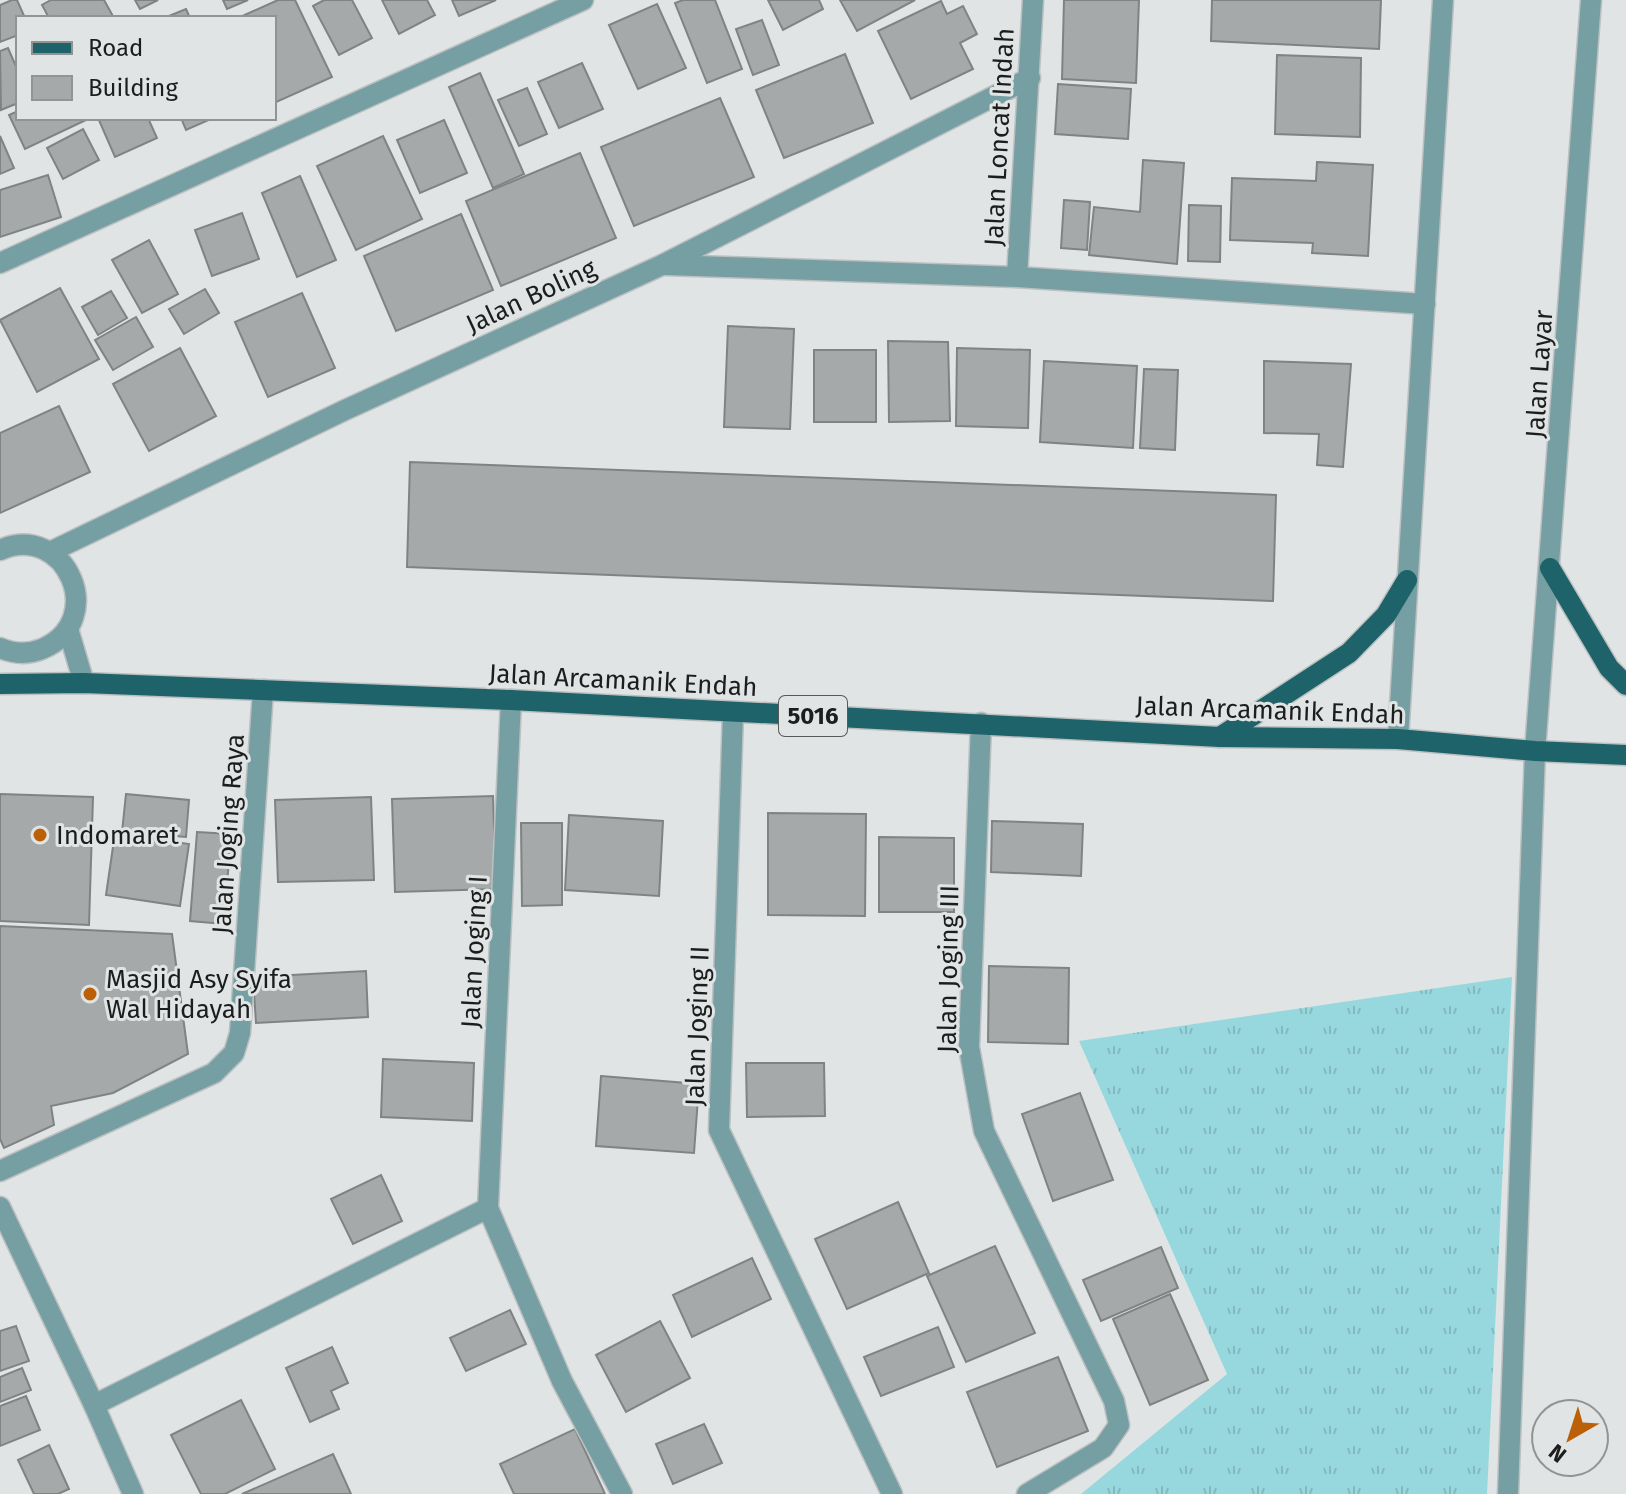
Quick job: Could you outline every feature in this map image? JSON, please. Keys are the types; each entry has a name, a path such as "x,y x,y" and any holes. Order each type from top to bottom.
{"main road":[{"path":"1550,568 1609,668 1626,685"},
{"path":"1220,737 1349,653 1386,615 1407,580"},
{"name":"Jalan Arcamanik Endah","path":"0,684 84,683 511,700 1220,737 1398,739 1626,755"}],"street":[{"path":"0,263 583,0"},
{"name":"Jalan Loncat Indah","path":"1017,277 1033,0"},
{"path":"1398,739 1443,0"},
{"name":"Jalan Layar","path":"1508,1494 1535,751 1591,0"},
{"name":"Jalan Boling","path":"50,552 331,416 662,265 1030,78"},
{"path":"662,265 1017,277 1425,304"},
{"path":"0,550 30,545 50,552 66,567 75,587 76,609 68,629 53,644 33,652 12,653 0,648"},
{"path":"68,629 84,683"},
{"name":"Jalan Joging Raya","path":"0,1171 214,1073 234,1053 240,1033 263,690"},
{"name":"Jalan Joging I","path":"511,700 488,1208 562,1381 622,1494"},
{"name":"Jalan Joging II","path":"733,713 719,1130 892,1494"},
{"name":"Jalan Joging III","path":"981,723 969,1047 984,1131 1114,1401 1119,1425 1103,1448 1027,1494"},
{"path":"0,1207 133,1494"},
{"path":"94,1405 488,1208"}],"green space":[{"path":"1512,977 1487,1494 1081,1494 1227,1374 1079,1041"}],"building":[{"path":"17,0 24,16 16,16 16,36 0,42 0,5"},
{"path":"51,0 104,0 113,16 48,16 42,5"},
{"path":"135,0 158,0 140,9"},
{"path":"223,0 248,0 227,9"},
{"path":"278,0 295,0 332,77 276,102 276,16 242,16"},
{"path":"324,0 352,0 372,38 339,55 313,6"},
{"path":"382,0 427,0 435,15 399,34"},
{"path":"452,0 496,0 459,16"},
{"path":"715,0 742,69 707,83 675,3"},
{"path":"768,0 819,0 823,9 783,30"},
{"path":"840,0 915,0 857,31"},
{"path":"1064,0 1139,0 1136,83 1062,79"},
{"path":"1212,0 1381,0 1379,49 1211,41"},
{"path":"941,1 947,14 963,6 977,34 960,43 973,69 911,99 878,31"},
{"path":"657,4 686,68 638,89 609,25"},
{"path":"186,9 189,16 169,16"},
{"path":"762,20 779,65 753,75 736,29"},
{"path":"8,48 16,66 16,104 1,110 0,51"},
{"path":"845,54 873,123 784,158 756,90"},
{"path":"1277,55 1361,58 1360,137 1275,134"},
{"path":"582,63 603,109 559,128 538,82"},
{"path":"480,73 524,174 493,188 449,87"},
{"path":"1058,84 1131,89 1128,139 1055,134"},
{"path":"527,88 547,134 519,146 498,100"},
{"path":"720,98 754,177 634,226 601,147"},
{"path":"16,112 16,120 86,120 25,149 9,115"},
{"path":"99,120 149,120 157,138 115,157"},
{"path":"182,120 208,120 186,130"},
{"path":"444,120 467,173 420,193 397,140"},
{"path":"83,129 99,160 63,179 47,148"},
{"path":"0,136 14,168 0,174"},
{"path":"383,136 422,219 356,250 317,166"},
{"path":"580,153 616,238 501,286 466,201"},
{"path":"1143,160 1184,163 1177,264 1089,255 1094,207 1140,212"},
{"path":"1317,162 1373,165 1368,256 1312,253 1313,243 1230,240 1232,178 1316,181"},
{"path":"48,175 61,217 0,237 0,190"},
{"path":"300,176 336,260 297,277 262,193"},
{"path":"1064,200 1090,202 1087,250 1061,248"},
{"path":"1189,205 1221,206 1220,262 1188,261"},
{"path":"242,213 259,259 212,276 195,230"},
{"path":"461,214 493,290 396,331 364,256"},
{"path":"149,240 178,294 142,313 112,260"},
{"path":"60,288 99,359 37,392 0,320"},
{"path":"205,289 219,313 184,334 169,309"},
{"path":"111,291 127,318 98,335 82,307"},
{"path":"302,293 335,368 268,397 235,322"},
{"path":"136,317 153,347 113,370 95,340"},
{"path":"728,326 794,329 790,429 724,427"},
{"path":"888,341 948,342 950,421 889,422"},
{"path":"180,348 216,416 149,451 113,384"},
{"path":"957,348 1030,350 1028,428 956,426"},
{"path":"814,350 876,350 876,422 814,422"},
{"path":"1044,361 1137,366 1133,448 1040,442"},
{"path":"1264,361 1351,364 1343,467 1317,465 1319,434 1264,433"},
{"path":"1144,369 1178,370 1175,450 1140,448"},
{"path":"59,406 90,472 0,513 0,433"},
{"path":"410,462 1276,495 1273,601 407,567"},
{"path":"0,794 93,797 89,925 0,921"},
{"path":"126,794 189,800 186,837 122,832"},
{"path":"493,796 496,889 395,892 392,799"},
{"path":"371,797 374,880 278,882 275,800"},
{"path":"768,813 866,814 865,916 768,915"},
{"path":"569,815 663,821 659,896 565,890"},
{"path":"992,821 1083,824 1081,876 991,872"},
{"path":"521,823 562,823 562,905 522,906"},
{"path":"197,832 231,834 224,924 190,921"},
{"path":"115,833 189,844 180,906 106,895"},
{"path":"879,837 954,838 954,912 879,912"},
{"name":"Masjid Asy Syifa Wal Hidayah","path":"0,926 172,934 188,1054 113,1093 51,1106 54,1125 4,1148 0,1139"},
{"path":"989,966 1069,968 1068,1044 988,1042"},
{"path":"366,971 368,1017 256,1023 253,977"},
{"path":"383,1059 474,1063 472,1121 381,1117"},
{"path":"746,1063 824,1063 825,1116 747,1117"},
{"path":"601,1076 699,1084 694,1153 596,1146"},
{"path":"1080,1093 1113,1180 1053,1201 1022,1114"},
{"path":"381,1175 402,1221 353,1244 331,1199"},
{"path":"898,1202 929,1273 847,1309 815,1239"},
{"path":"995,1246 1035,1333 966,1362 927,1276"},
{"path":"1161,1247 1178,1288 1101,1321 1083,1280"},
{"path":"752,1258 771,1299 692,1337 673,1295"},
{"path":"1170,1294 1208,1380 1150,1405 1113,1319"},
{"path":"510,1310 526,1344 466,1371 450,1338"},
{"path":"660,1321 690,1378 626,1412 596,1355"},
{"path":"16,1326 29,1361 0,1371 0,1331"},
{"path":"938,1327 954,1367 881,1396 864,1357"},
{"path":"332,1347 348,1383 331,1391 339,1409 310,1422 286,1368"},
{"path":"1058,1357 1088,1431 997,1467 967,1392"},
{"path":"22,1368 31,1390 0,1402 0,1377"},
{"path":"26,1396 40,1430 0,1446 0,1406"},
{"path":"241,1400 275,1469 225,1494 201,1494 171,1435"},
{"path":"704,1424 722,1463 673,1484 656,1444"},
{"path":"575,1429 605,1494 514,1494 500,1464"},
{"path":"49,1445 69,1489 58,1494 34,1494 18,1460"},
{"path":"333,1454 351,1494 242,1494"}],"place":[{"name":"Indomaret","path":"40,835"},
{"name":"Masjid Asy Syifa Wal Hidayah","path":"90,994"}]}
